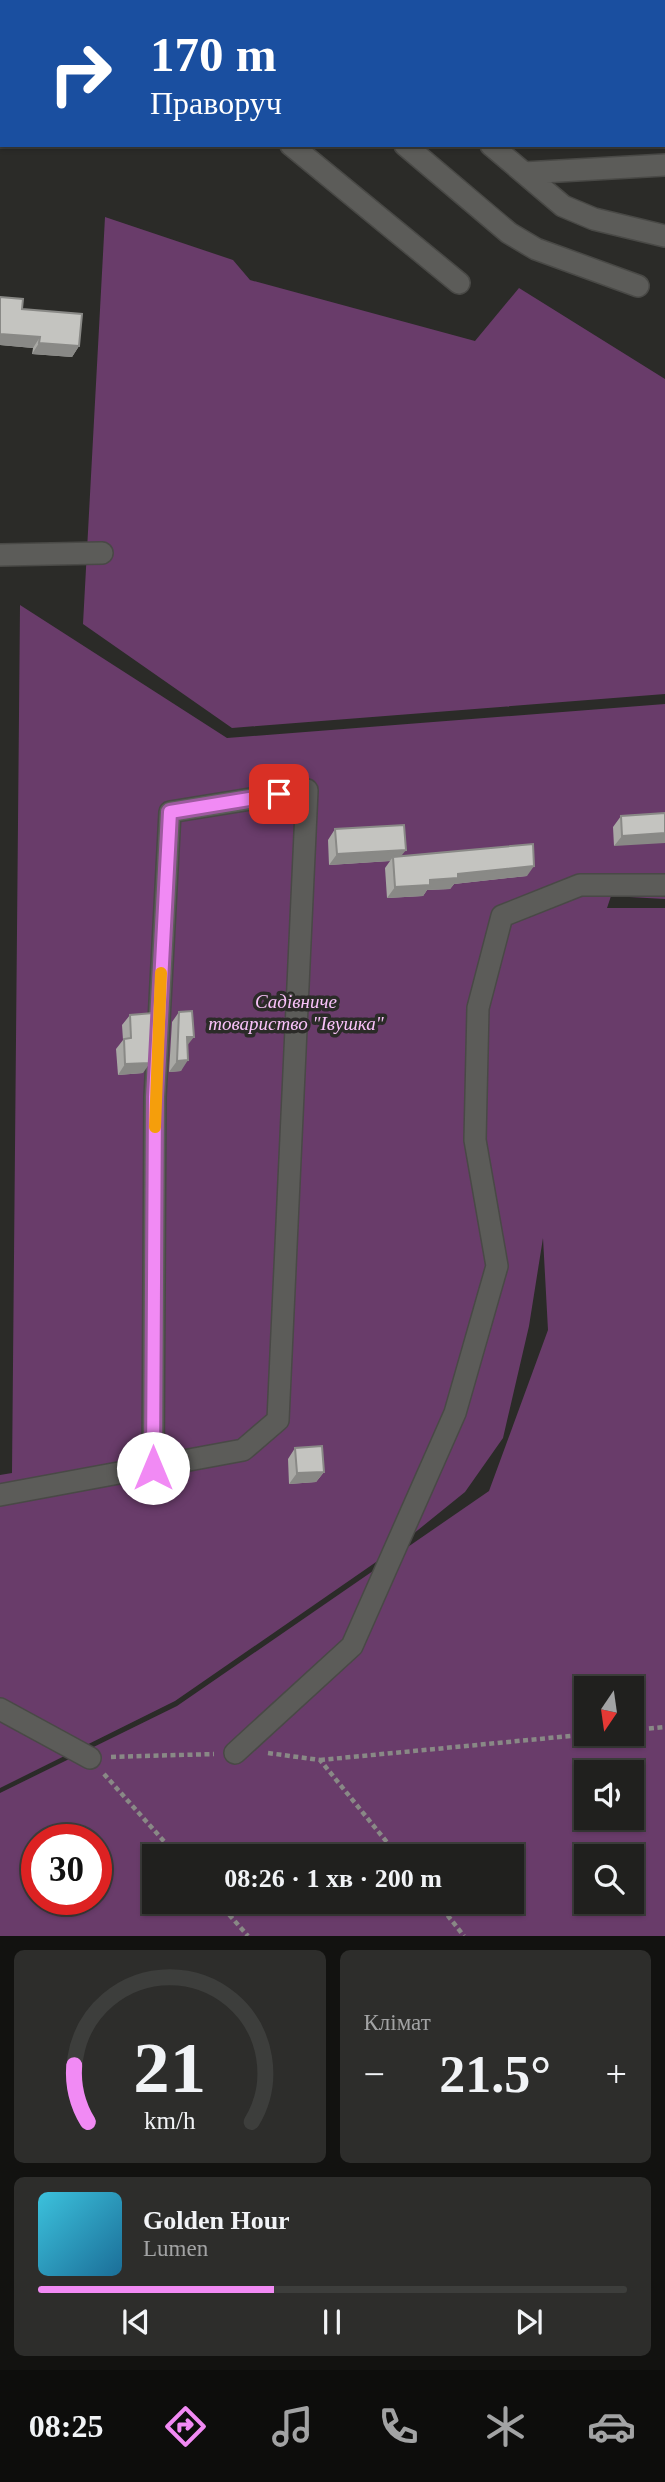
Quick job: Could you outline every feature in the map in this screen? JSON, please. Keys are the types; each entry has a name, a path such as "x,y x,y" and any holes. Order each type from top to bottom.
{"street":[{"path":"293,147 459,283"},
{"path":"407,147 509,233 536,249 638,286"},
{"path":"493,147 563,206 594,219 665,236"},
{"path":"524,173 665,165"},
{"path":"0,555 102,553"},
{"path":"0,1495 153,1468 243,1450 278,1420 307,790 170,812 155,1097 153,1468"},
{"path":"235,1753 352,1646 455,1413 497,1266 475,1126 478,1007 502,916 580,886 665,885"},
{"path":"0,1709 90,1758"}],"path":[{"path":"644,1729 665,1727"},
{"path":"90,1758 265,1752 320,1760 574,1736"},
{"path":"90,1758 166,1844"},
{"path":"320,1760 388,1844"},
{"path":"229,1914 248,1936"},
{"path":"446,1914 464,1936"}],"green space":[{"path":"105,217 233,260 250,280 475,341 519,288 665,379 665,694 232,728 83,624"},
{"name":"Садівниче товариство \"Івушка\"","path":"20,605 227,738 665,704 665,899 611,896 607,908 665,908 665,1936 0,1936 0,1793 177,1706 489,1491 548,1330 543,1238 529,1326 503,1438 465,1492 392,1551 175,1701 0,1788 0,1475 12,1473"}],"building":[{"path":"0,297 23,299 22,309 82,314 79,346 39,343 40,337 0,334"},
{"path":"665,813 665,833 622,836 621,816"},
{"path":"404,825 406,850 337,854 335,829"},
{"path":"533,844 534,866 458,874 458,878 430,880 430,885 395,887 393,857"},
{"path":"192,1011 194,1037 187,1037 188,1060 177,1061 179,1012"},
{"path":"153,1013 150,1063 125,1064 124,1039 131,1038 130,1015"},
{"path":"322,1446 324,1472 297,1473 295,1448"}],"slow traffic":[{"path":"155,1127 161,973"}],"route":[{"path":"153,1468 155,1097 170,812 279,794"}]}
